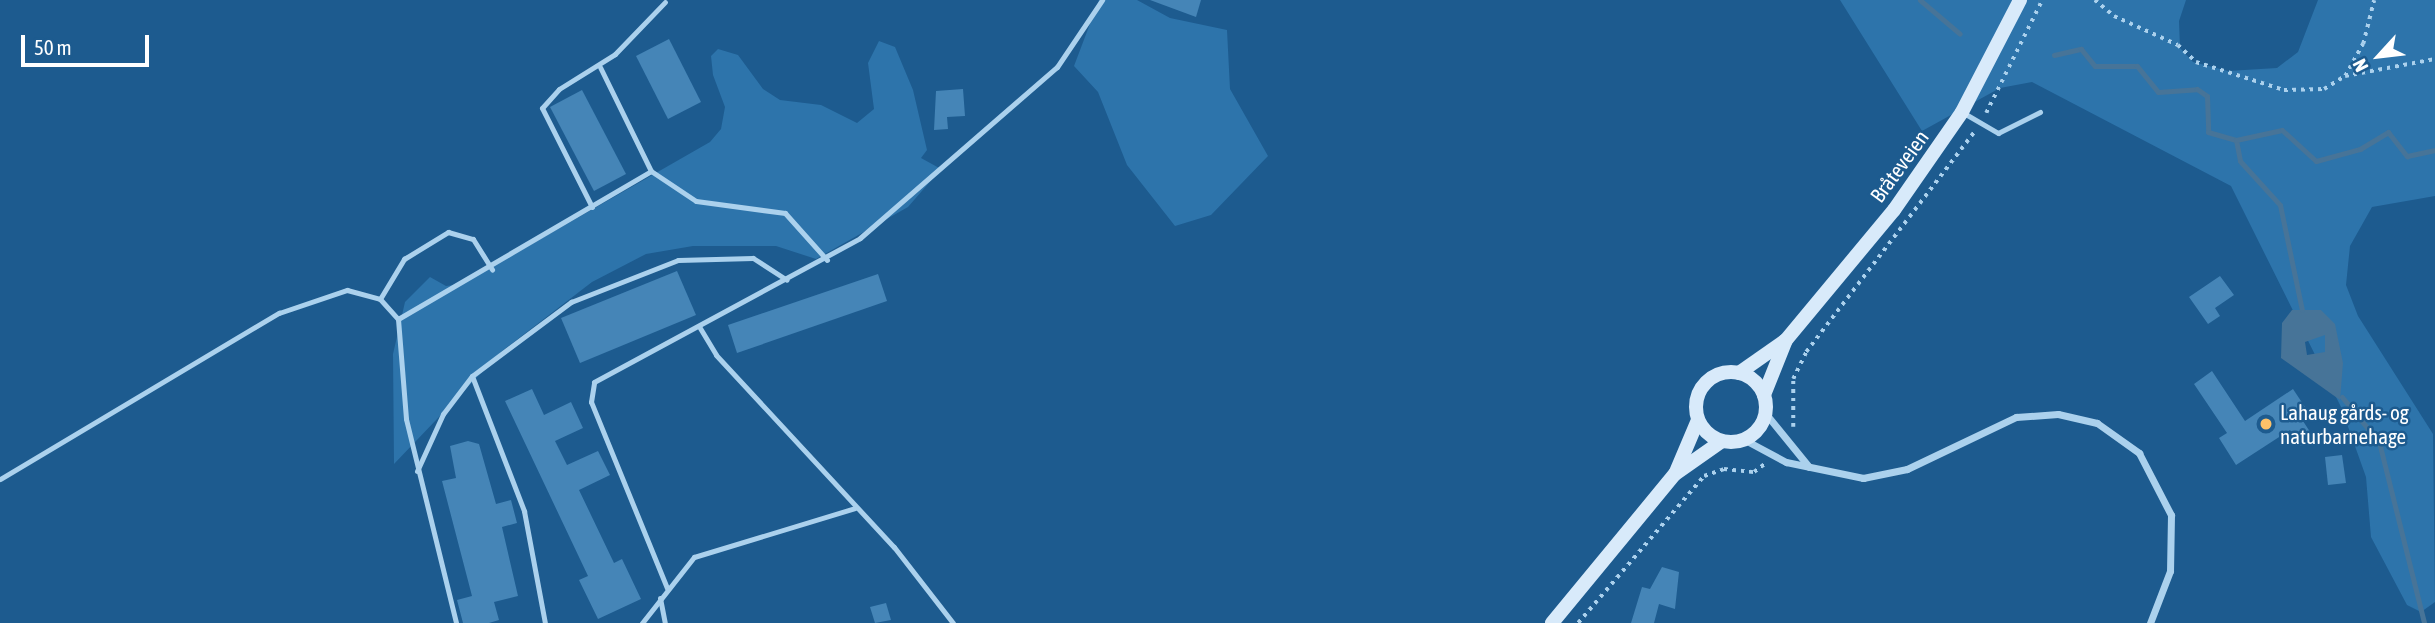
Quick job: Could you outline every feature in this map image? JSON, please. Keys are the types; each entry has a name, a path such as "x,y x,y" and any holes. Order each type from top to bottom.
{"main road":[{"name":"Bråteveien","path":"1739,373 1786,340 1887,219 1962,112 2020,0"},
{"name":"Bråteveien","path":"1764,395 1786,340"},
{"path":"1552,623 1675,474 1722,441 1745,440 1766,414 1764,395 1739,373 1718,375 1702,389 1698,420 1675,474"},
{"path":"1698,420 1722,441"}],"street":[{"path":"1766,414 1809,467"},
{"path":"1745,440 1809,467 1877,477 2016,417 2058,414 2097,423 2139,453 2171,515 2170,570 2150,623"}],"lane":[{"path":"667,588 589,394 612,369 700,328 827,260 889,215 1040,84 1084,36 1101,0"},
{"path":"592,207 542,114 550,96 600,67 665,2"},
{"path":"600,67 652,171 696,201 785,213 827,260"},
{"path":"1962,112 1998,133 2040,112"},
{"path":"398,319 492,268 652,171"},
{"path":"380,299 393,271 448,232 473,239 492,268"},
{"path":"417,471 443,414 472,376 536,322 666,264 753,258 787,280"},
{"path":"0,479 279,313 347,290 380,299 398,319 417,471 456,623"},
{"path":"700,328 953,623"},
{"path":"472,376 524,511 545,623"},
{"path":"642,623 667,588 708,550 855,508"},
{"path":"660,598 664,623"}],"path":[{"path":"2095,0 2113,16 2178,45 2196,62 2284,90 2325,89 2345,76 2435,59"},
{"path":"2345,76 2363,44 2374,0"},
{"path":"1578,623 1704,476 1724,469 1754,472 1767,462"}],"shaded area":[{"path":"1099,0 1137,0 1170,18 1227,30 1230,89 1268,156 1211,215 1175,226 1127,165 1098,92 1074,66"},
{"path":"1840,0 2186,0 2179,21 2180,48 2193,62 2228,71 2277,68 2298,52 2318,0 2435,0 2435,196 2372,207 2350,246 2346,285 2358,316 2433,434 2435,602 2421,612 2407,605 2371,537 2366,477 2341,407 2231,186 2032,82 2000,88 1922,131"},
{"path":"879,41 895,47 913,90 927,150 921,158 941,169 908,207 816,259 776,246 693,246 646,254 592,282 502,351 394,464 393,354 405,302 430,277 446,286 462,284 710,142 721,129 725,107 713,75 711,56 718,49 738,55 763,89 780,100 821,105 857,123 874,109 868,63"},
{"path":"2292,310 2321,310 2335,324 2343,363 2340,400 2281,358 2282,323","holes":["2325,335 2325,352 2307,355 2305,342"]}],"building":[{"path":"1150,0 1201,0 1196,17"},
{"path":"669,39 701,102 668,119 636,56"},
{"path":"963,89 965,116 947,117 948,129 934,130 936,91"},
{"path":"582,90 626,174 594,191 550,107"},
{"path":"677,271 696,315 580,363 561,318"},
{"path":"878,274 887,301 737,353 728,325"},
{"path":"2220,276 2234,295 2215,308 2220,316 2208,324 2189,297"},
{"path":"2212,371 2245,421 2293,389 2311,416 2303,421 2314,438 2301,446 2290,430 2236,465 2219,438 2227,433 2194,384"},
{"path":"532,389 544,415 571,402 583,428 555,441 567,465 598,451 610,475 579,490 614,563 622,559 641,599 598,619 579,580 588,576 505,401"},
{"path":"468,441 479,444 496,504 511,500 517,523 502,527 518,596 494,602 499,620 489,623 463,623 457,600 472,596 442,481 456,478 450,446"},
{"path":"2342,455 2346,483 2328,485 2325,457"},
{"path":"1662,567 1679,572 1675,609 1659,604 1654,623 1631,623 1642,587 1650,589"},
{"path":"886,603 891,620 875,623 870,607"}],"waterway":[{"path":"1920,0 1960,34"},
{"path":"2054,55 2081,49 2095,66 2137,66 2158,92 2197,89 2207,96 2208,132 2236,140 2240,161 2280,205 2302,310"},
{"path":"2236,140 2282,130 2316,161 2360,149 2388,132 2407,156 2435,150"},
{"path":"2342,397 2379,442 2424,623"}],"place":[{"name":"Lahaug gårds- og naturbarnehage","path":"2266,424"}]}
